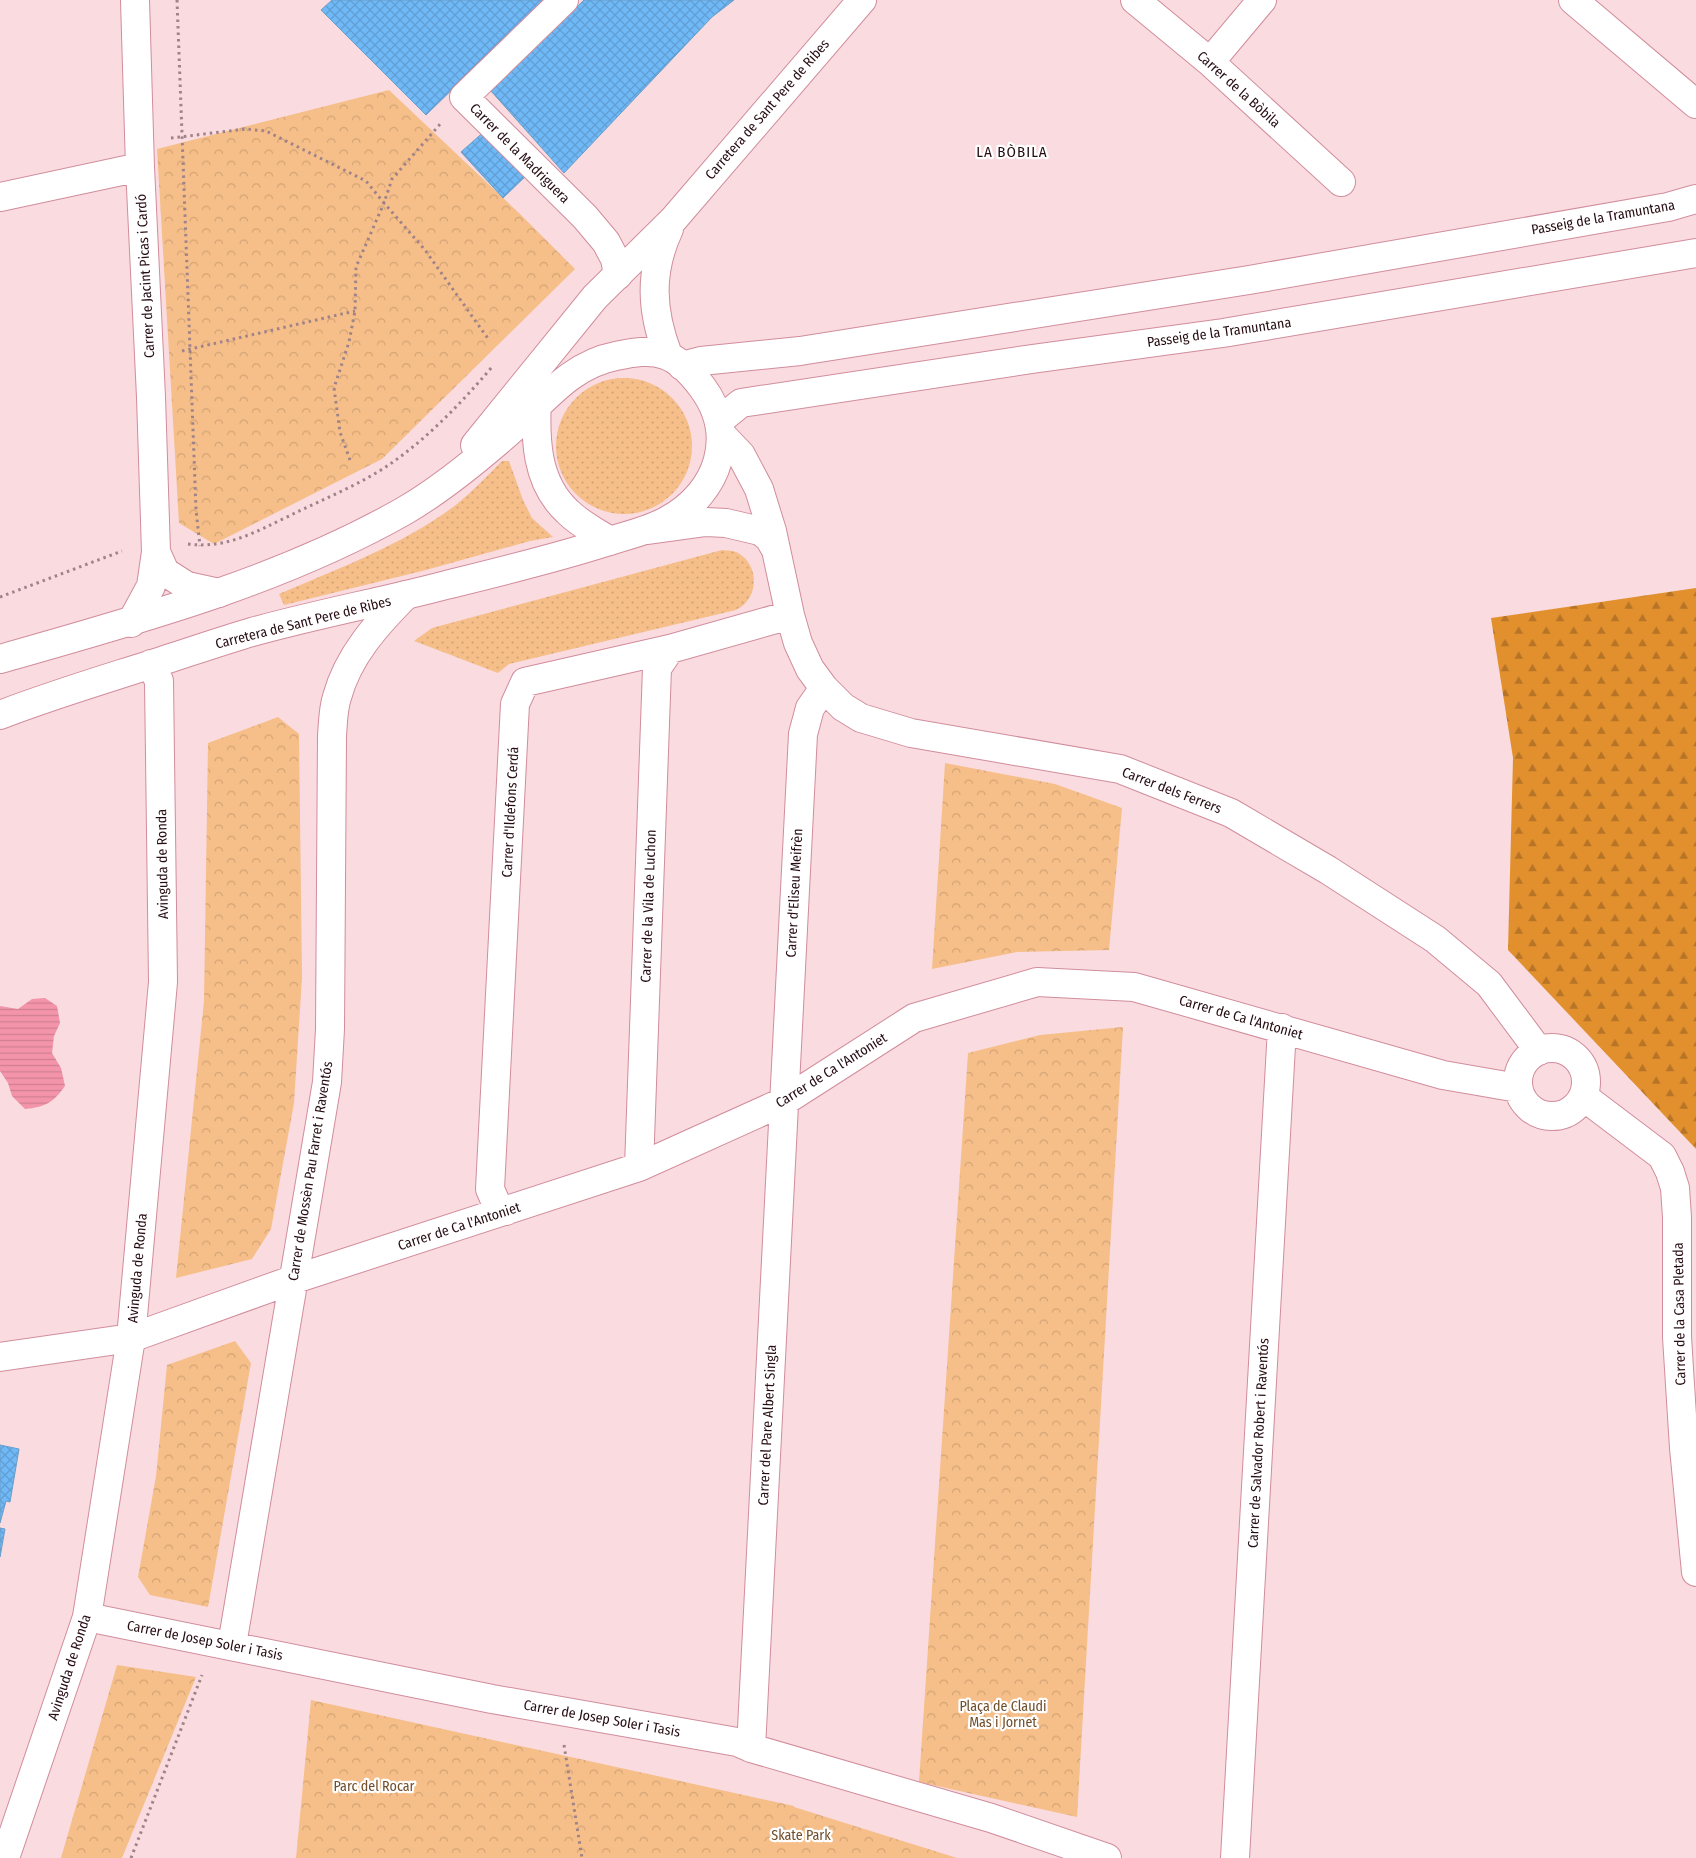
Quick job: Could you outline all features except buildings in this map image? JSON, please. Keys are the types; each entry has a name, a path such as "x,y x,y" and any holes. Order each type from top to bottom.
{"street":[{"name":"Carrer de Jacint Picas i Cardó","path":"131,623 151,586 156,546 135,0"},
{"name":"Carrer de la Madriguera","path":"564,0 464,97 606,242 615,259 618,275"},
{"name":"Carretera de Sant Pere de Ribes","path":"447,482 595,297 673,220 862,0"},
{"name":"Carrer de la Bòbila","path":"1135,0 1210,62 1341,182"},
{"path":"1210,62 1262,0"},
{"path":"1572,0 1696,104"},
{"path":"0,197 140,166"},
{"name":"Passeig de la Tramuntana","path":"675,360 701,361 800,351 1258,278 1668,207 1696,199"},
{"name":"Carretera de Sant Pere de Ribes","path":"673,220 660,249 655,274 654,303 659,332 675,360"},
{"name":"Passeig de la Tramuntana","path":"720,427 741,403 1223,333 1696,253"},
{"name":"Carretera de Sant Pere de Ribes","path":"0,660 131,623 219,593 313,556 406,510 447,482 482,456 574,372 598,360 638,352 653,352 675,360"},
{"path":"642,531 670,519 692,503 709,484 720,456 720,427 708,394 693,376 675,360"},
{"path":"540,365 537,449 541,471 550,489 567,512 610,540"},
{"name":"Carrer dels Ferrers","path":"720,427 741,455 759,489 768,513 798,643 810,669 824,688 843,706 861,718 911,734 1120,769 1231,813 1328,870 1435,939 1489,984 1539,1051"},
{"path":"642,531 706,522 726,523 760,531 769,538 776,550"},
{"name":"Carretera de Sant Pere de Ribes","path":"0,715 58,693 254,632 406,596 540,561 642,531"},
{"name":"Carrer de Jacint Picas i Cardó","path":"156,546 165,572 188,586 219,593"},
{"name":"Carrer de Mossèn Pau Farret i Raventós","path":"224,1643 327,1082 330,1029 332,736 336,698 348,667 382,620 406,596"},
{"name":"Carrer d'Ildefons Cerdá","path":"506,1211 496,1203 490,1189 516,704 525,682 670,648 790,615"},
{"name":"Carrer de la Vila de Luchon","path":"639,1168 657,668 670,648"},
{"name":"Avinguda de Ronda","path":"5,1858 87,1617 131,1338 163,982 159,681 151,664"},
{"name":"Carrer d'Eliseu Meifrèn","path":"783,1102 803,734 810,708 824,688"},
{"name":"Carrer de Ca l'Antoniet","path":"0,1357 131,1338 292,1280 639,1168 783,1102 914,1018 1037,982 1134,987 1443,1075 1518,1088"},
{"name":"Carrer de Salvador Robert i Raventós","path":"1235,1858 1282,1028"},
{"path":"1550,1048 1562,1050 1572,1054 1581,1063 1586,1074 1587,1085 1584,1097 1578,1106 1569,1113 1559,1116 1547,1116 1537,1113 1528,1107 1522,1098 1518,1088 1518,1079 1525,1062 1539,1051 1550,1048"},
{"name":"Carrer de la Casa Pletada","path":"1584,1097 1662,1156 1670,1172 1686,1192 1677,1217 1677,1336 1685,1457 1696,1572"},
{"name":"Carrer del Pare Albert Singla","path":"752,1748 783,1102"},
{"name":"Carrer de Josep Soler i Tasis","path":"87,1617 224,1643 483,1697 737,1742 991,1818 1107,1858"}],"path":[{"path":"177,0 196,510 200,546"},
{"path":"350,460 340,432 334,388 349,342 355,311 356,267 384,203 392,179 464,97"},
{"path":"139,136 181,137 246,129 266,132 366,181 425,250 489,340"},
{"path":"181,352 355,311"},
{"path":"0,597 156,546 200,546 238,540 365,479 392,462 428,434 462,401 498,360"},
{"path":"131,1858 224,1643"},
{"path":"558,1710 582,1858"}],"green space":[{"path":"389,90 575,269 382,459 214,544 179,523 157,149"},
{"path":"624,378 650,383 662,389 672,398 681,408 687,420 692,446 687,472 681,484 672,494 662,503 650,509 624,514 598,509 586,503 576,494 567,484 561,472 556,446 561,420 567,408 576,398 586,389 598,383"},
{"path":"502,461 509,461 523,500 532,518 553,537 530,541 426,570 284,605 279,594 348,565 416,531 457,504"},
{"path":"722,550 738,553 745,558 753,573 753,590 744,605 736,610 509,664 498,673 414,641 432,628"},
{"path":"1696,588 1696,1149 1508,950 1513,758 1491,618"},
{"path":"278,717 299,734 302,978 294,1103 271,1229 252,1259 176,1278 204,1001 208,743"},
{"path":"945,763 1055,784 1122,808 1109,950 1017,952 932,969"},
{"name":"Plaça de Claudi Mas i Jornet","path":"1123,1027 1077,1817 919,1782 968,1053 1040,1035"},
{"path":"235,1341 251,1363 208,1607 150,1595 138,1577 156,1476 167,1365"},
{"path":"117,1665 196,1677 122,1858 61,1858"},
{"name":"Parc del Rocar","path":"311,1700 794,1806 957,1858 296,1858"}],"shaded area":[{"path":"45,998 57,1006 60,1023 54,1036 52,1053 61,1068 65,1086 48,1103 25,1109 12,1096 8,1083 0,1071 0,1006 18,1009 32,999"}],"district":[{"name":"LA BÒBILA","path":"1012,152"}],"park label":[{"name":"Skate Park","path":"801,1835"}]}
